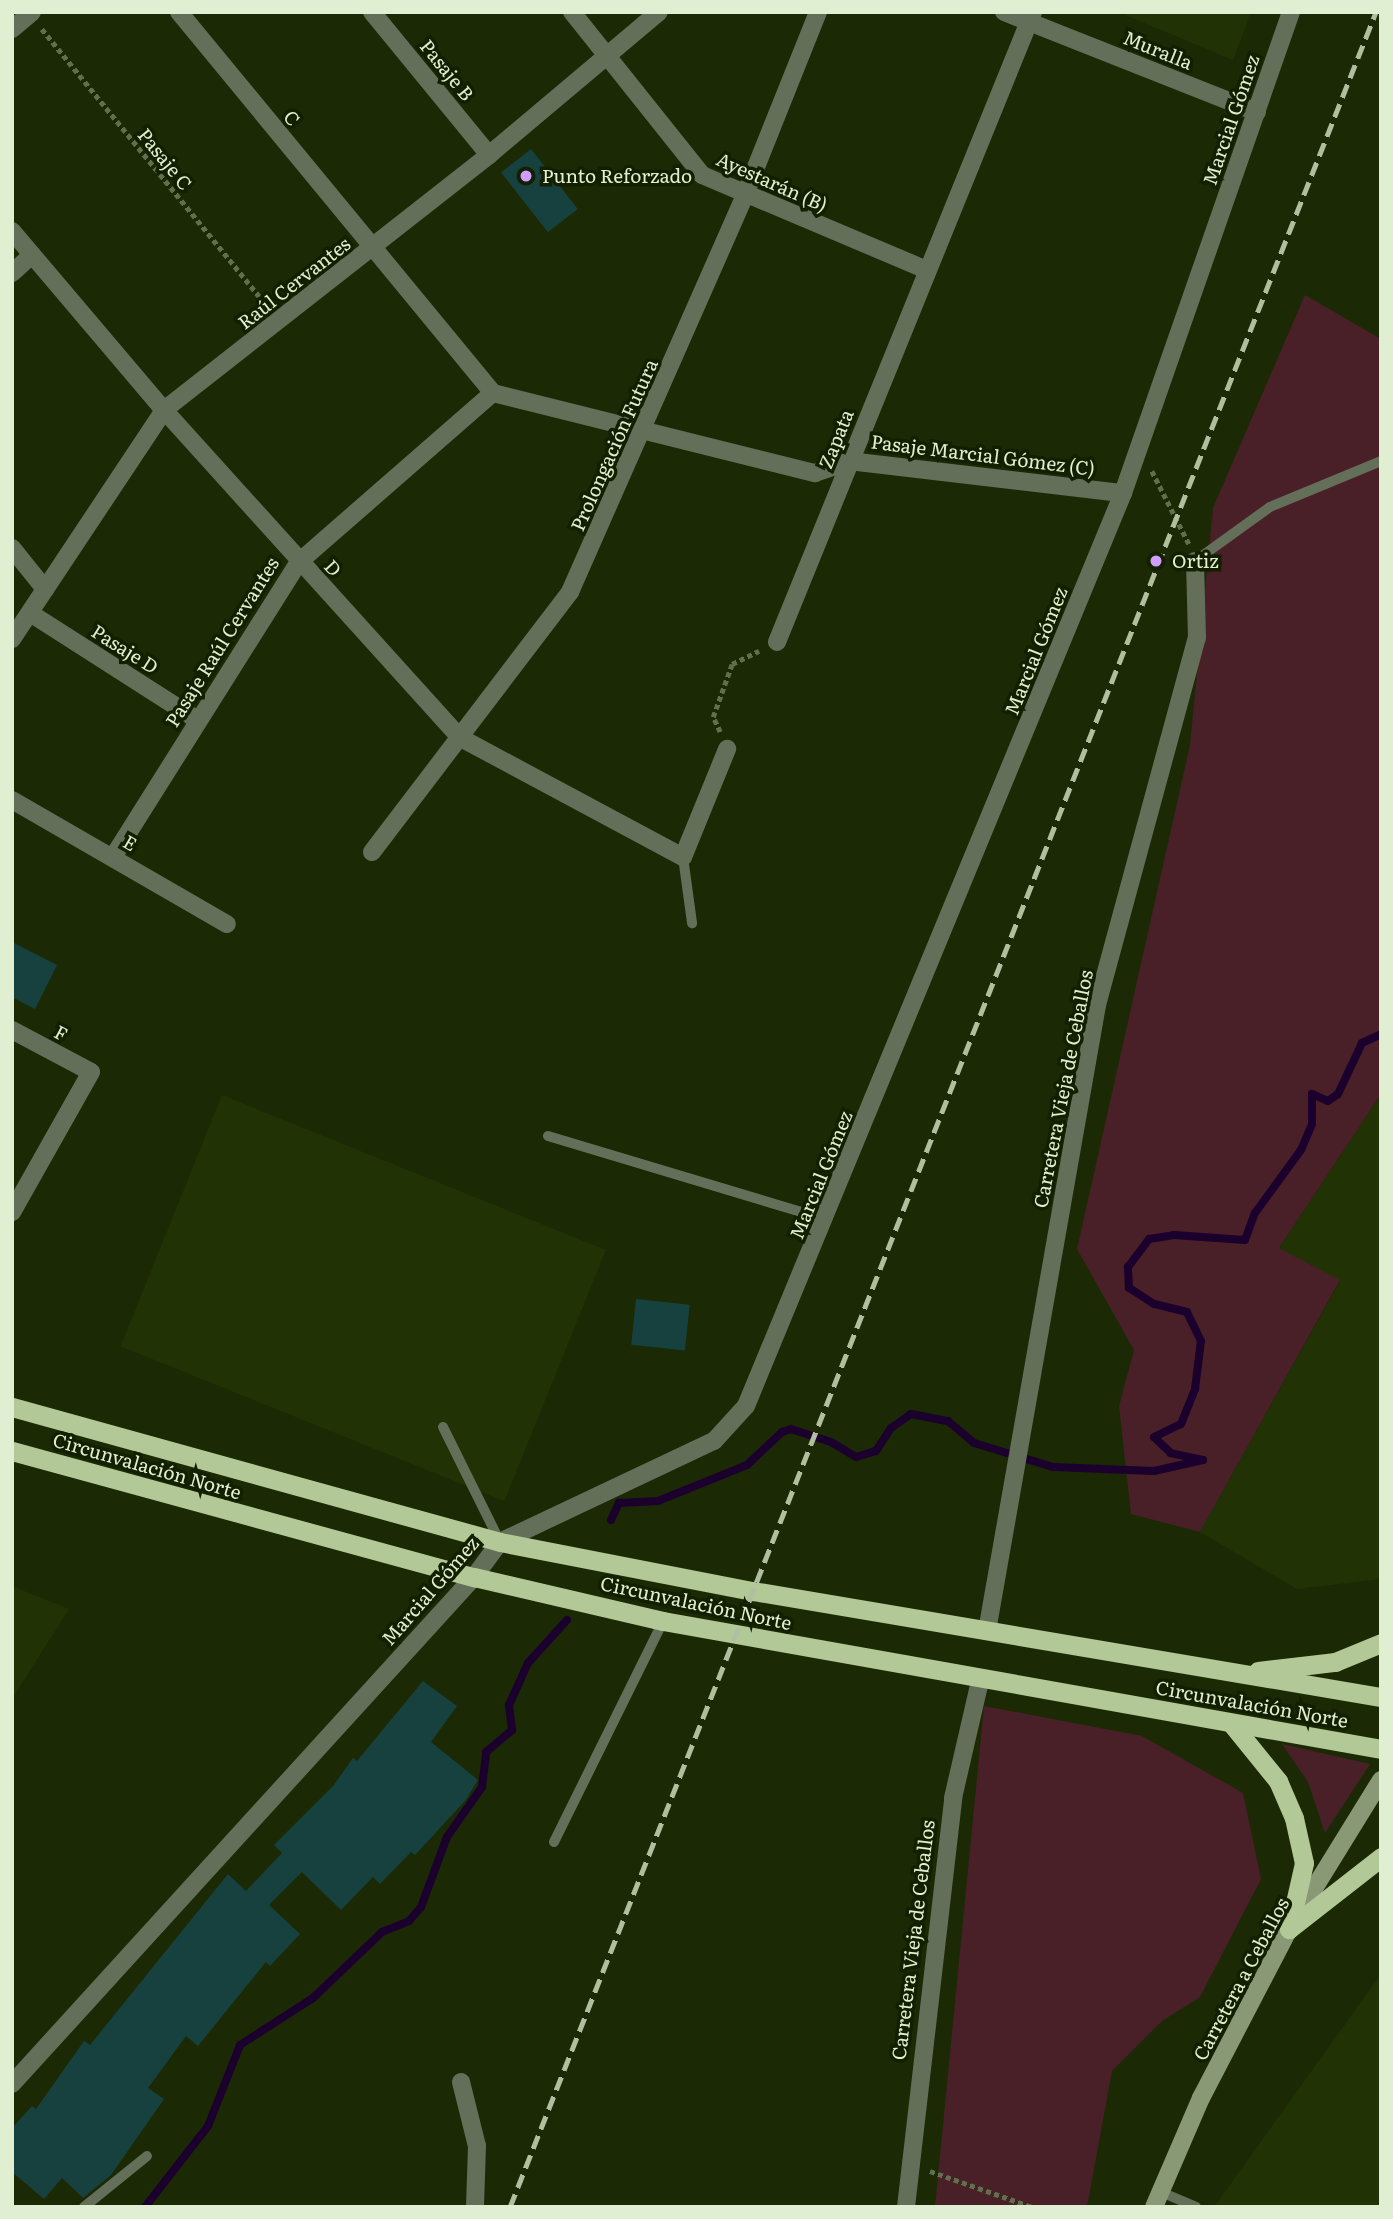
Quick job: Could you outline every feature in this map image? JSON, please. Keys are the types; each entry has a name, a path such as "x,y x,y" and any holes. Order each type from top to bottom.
{"highway":[{"name":"Circunvalación Norte","path":"12,1407 500,1542 987,1631 1381,1697"},
{"name":"Circunvalación Norte","path":"12,1451 474,1577 663,1621 980,1681 1381,1749"},
{"path":"1237,1674 1335,1662 1381,1643"},
{"path":"1231,1723 1278,1781 1294,1818 1304,1863 1289,1929"},
{"path":"1289,1929 1381,1857"}],"main road":[{"name":"Carretera a Ceballos","path":"1157,2199 1201,2098 1289,1929 1381,1780"}],"street":[{"name":"C","path":"179,12 371,250"},
{"name":"Pasaje B","path":"372,12 489,155"},
{"name":"Ayestarán (B)","path":"572,12 702,175 744,197 925,269"},
{"name":"Raúl Cervantes","path":"12,639 164,410 371,250 608,57 659,12"},
{"name":"Prolongación Futura","path":"372,852 570,592 644,431 744,197 818,12"},
{"name":"Muralla","path":"1004,12 1031,17 1256,112"},
{"name":"Marcial Gómez","path":"12,2084 474,1577 500,1542 714,1441 746,1406 1123,492 1291,12"},
{"path":"12,29 31,13"},
{"name":"Zapata","path":"777,642 925,269 1031,17"},
{"name":"D","path":"12,232 164,410 459,737 683,858"},
{"path":"371,250 493,393"},
{"path":"12,273 32,255"},
{"name":"Pasaje Marcial Gómez (C)","path":"493,393 815,473 849,461 1123,492"},
{"name":"Pasaje Raúl Cervantes","path":"113,857 299,562 493,393"},
{"path":"12,548 45,589"},
{"name":"Carretera Vieja de Ceballos","path":"987,1631 1097,1005 1196,638 1195,561"},
{"name":"Pasaje D","path":"30,613 197,720"},
{"path":"683,858 727,749"},
{"name":"E","path":"12,800 227,924"},
{"name":"F","path":"12,1030 91,1072 12,1212"},
{"name":"Carretera Vieja de Ceballos","path":"906,2207 953,1798 980,1681"},
{"path":"461,2081 477,2146 475,2207"}],"lane":[{"path":"1195,561 1269,506 1381,461"},
{"path":"683,858 692,923"},
{"path":"548,1136 825,1219"},
{"path":"443,1427 500,1542"},
{"path":"554,1842 663,1621"},
{"path":"84,2207 147,2156"},
{"path":"1157,2199 1196,2207"}],"path":[{"name":"Pasaje C","path":"31,13 280,322"},
{"path":"1139,449 1177,511 1195,561"},
{"path":"727,749 713,717 732,664 777,642"},
{"path":"910,2164 1032,2207"}],"shaded area":[{"path":"1118,12 1251,12 1233,60"},
{"path":"1305,295 1381,339 1381,1094 1279,1248 1340,1280 1200,1532 1131,1514 1119,1406 1134,1350 1077,1249 1190,745 1213,508"},
{"path":"1381,1094 1381,1579 1297,1589 1200,1532 1340,1281 1279,1248"},
{"path":"222,1095 606,1250 504,1501 120,1346"},
{"path":"12,1586 69,1609 12,1699"},
{"path":"984,1706 1142,1736 1243,1793 1261,1879 1200,1997 1162,2021 1112,2071 1087,2207 935,2207"},
{"path":"1282,1744 1370,1764 1325,1833 1308,1782"},
{"path":"1381,1974 1381,2207 1214,2207"}],"building":[{"path":"531,149 578,209 548,232 501,172"},
{"path":"12,942 57,965 35,1009 12,997"},
{"path":"636,1299 690,1305 685,1350 631,1345"},
{"path":"423,1681 457,1706 431,1742 478,1780 465,1801 415,1855 411,1852 380,1884 373,1877 341,1910 302,1872 269,1905 300,1934 270,1966 266,1962 198,2046 186,2036 148,2088 164,2099 111,2175 83,2198 62,2178 44,2199 12,2172 12,2128 32,2106 36,2109 84,2041 90,2045 228,1874 246,1891 282,1853 274,1845 333,1786 353,1758 357,1761"}],"waterway":[{"path":"611,1520 619,1503 658,1501 747,1465 782,1432 791,1429 831,1442 856,1457 876,1451 891,1428 911,1414 948,1421 974,1443 1053,1467 1154,1471 1203,1460 1171,1453 1154,1437 1181,1424 1195,1389 1201,1341 1187,1312 1154,1304 1129,1288 1128,1267 1149,1239 1174,1235 1245,1240 1255,1213 1301,1150 1312,1124 1312,1094 1328,1101 1338,1094 1362,1043 1381,1034"},
{"path":"145,2207 208,2126 240,2045 313,1998 382,1932 409,1921 421,1907 447,1837 482,1787 486,1752 512,1730 509,1705 528,1663 567,1620"}],"railway":[{"path":"510,2207 1376,12"}],"place":[{"name":"Punto Reforzado","path":"526,176"},
{"name":"Ortiz","path":"1156,561"}]}
